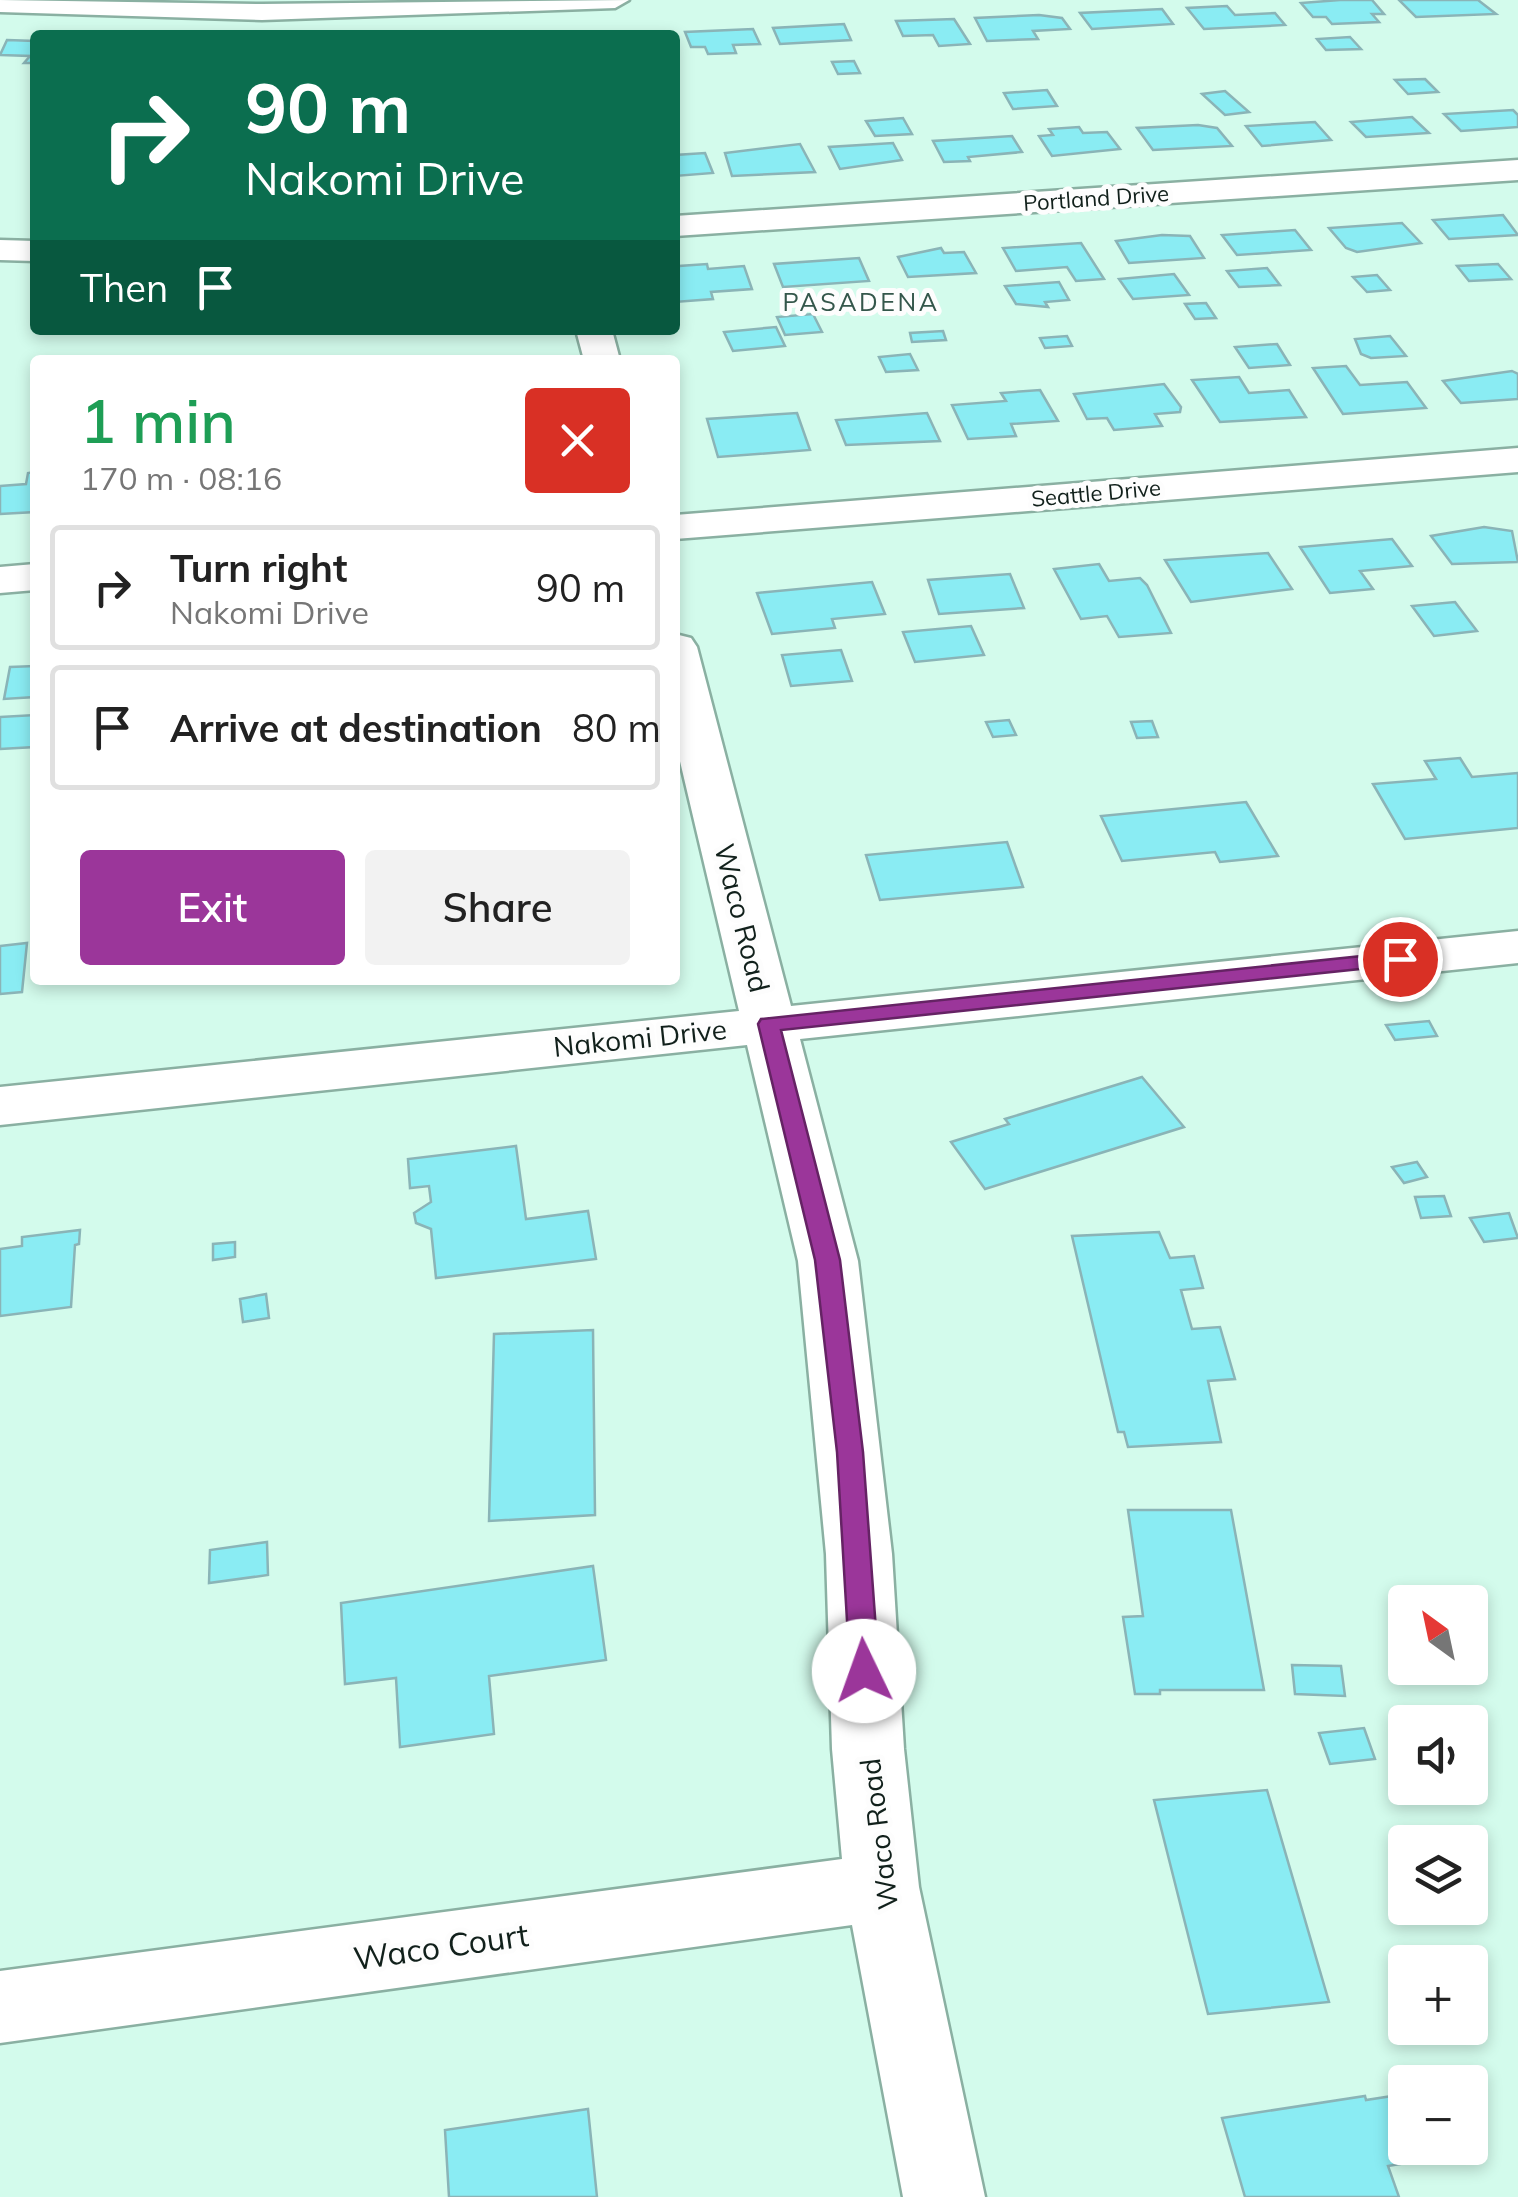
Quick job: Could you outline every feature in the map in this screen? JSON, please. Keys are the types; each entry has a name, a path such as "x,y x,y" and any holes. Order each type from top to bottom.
{"street":[{"path":"0,4 262,12 615,0"},
{"path":"514,5 520,30"},
{"name":"Portland Drive","path":"680,226 1518,170"},
{"path":"0,250 30,251"},
{"name":"Seattle Drive","path":"680,527 1518,460"},
{"path":"0,580 30,577"},
{"name":"Waco Road","path":"680,667 828,1260 859,1554 868,1749 882,1887 944,2197"},
{"name":"Nakomi Drive","path":"0,1106 1518,947"},
{"name":"Waco Court","path":"0,2007 882,1887"}],"building":[{"path":"1372,0 1384,14 1372,14 1379,22 1332,24 1326,17 1313,17 1301,3"},
{"path":"1399,0 1478,0 1496,14 1416,17"},
{"path":"1227,6 1235,15 1275,13 1285,25 1204,29 1187,8"},
{"path":"1162,9 1173,24 1092,29 1080,13"},
{"path":"975,18 1062,18 1070,29 1033,31 1038,39 987,41"},
{"path":"954,19 970,44 939,46 933,35 903,36 896,21"},
{"path":"844,24 851,40 780,44 773,28"},
{"path":"753,29 760,44 733,45 736,53 708,54 705,47 691,47 685,32"},
{"path":"1350,37 1361,49 1326,50 1317,39"},
{"path":"7,40 30,41 30,56 0,55"},
{"path":"854,61 860,73 838,74 832,62"},
{"path":"1425,79 1438,92 1408,94 1395,80"},
{"path":"1047,90 1057,106 1013,109 1004,93"},
{"path":"1225,91 1249,112 1225,115 1202,94"},
{"path":"1513,110 1518,115 1518,127 1461,131 1444,114"},
{"path":"1412,117 1429,133 1366,137 1351,122"},
{"path":"903,118 912,134 875,136 866,121"},
{"path":"1315,122 1331,140 1262,146 1246,126"},
{"path":"1079,127 1083,133 1107,132 1120,149 1052,156 1039,136 1053,135 1049,129"},
{"path":"1137,128 1217,128 1232,146 1153,150"},
{"path":"1012,136 1022,152 968,157 970,161 944,162 933,141"},
{"path":"893,143 902,160 840,169 829,147"},
{"path":"800,144 815,172 732,176 725,153"},
{"path":"705,153 713,173 680,176 680,155"},
{"path":"1503,215 1518,235 1449,239 1433,220"},
{"path":"1402,223 1421,243 1357,252 1346,248 1329,228"},
{"path":"1295,230 1311,250 1237,255 1222,235"},
{"path":"1190,236 1204,258 1129,263 1116,241"},
{"path":"1081,243 1104,279 1076,281 1067,267 1016,271 1003,248"},
{"path":"941,248 944,253 964,252 976,273 908,277 898,257"},
{"path":"859,258 869,281 783,287 774,264"},
{"path":"707,264 708,269 744,266 752,289 711,292 713,299 680,302 680,266"},
{"path":"1498,264 1511,279 1469,281 1457,266"},
{"path":"1267,268 1280,285 1239,287 1227,271"},
{"path":"1174,274 1189,295 1133,299 1119,279"},
{"path":"1377,275 1390,290 1367,292 1353,277"},
{"path":"1059,282 1069,300 1045,302 1048,307 1016,304 1005,286"},
{"path":"1206,303 1216,318 1195,319 1185,304"},
{"path":"813,314 822,332 785,335 777,317"},
{"path":"776,327 785,346 733,351 724,332"},
{"path":"943,331 946,340 912,342 910,333"},
{"path":"1067,336 1072,346 1045,348 1040,338"},
{"path":"1390,336 1406,356 1371,358 1361,354 1355,339"},
{"path":"1277,344 1290,365 1249,368 1235,347"},
{"path":"910,354 918,370 886,372 879,357"},
{"path":"1346,366 1360,385 1407,382 1426,408 1343,414 1313,368"},
{"path":"1512,371 1518,374 1518,399 1461,403 1443,381"},
{"path":"1239,377 1249,393 1289,390 1306,417 1220,422 1192,380"},
{"path":"1164,384 1181,407 1180,412 1155,414 1162,426 1114,430 1107,418 1087,419 1074,394"},
{"path":"1040,390 1058,421 1011,424 1016,436 968,439 952,405 1006,401 1001,393"},
{"path":"797,413 810,450 718,457 707,419"},
{"path":"927,413 940,441 846,445 836,420"},
{"path":"28,473 30,512 0,514 0,486 26,484"},
{"path":"1484,527 1512,531 1518,562 1452,564 1431,536"},
{"path":"1392,539 1412,566 1360,571 1373,589 1330,593 1300,547"},
{"path":"1268,553 1292,589 1191,602 1165,560"},
{"path":"1099,564 1109,581 1140,578 1171,633 1119,637 1107,616 1081,619 1054,569"},
{"path":"1010,574 1024,608 939,614 928,580"},
{"path":"872,582 885,614 832,619 835,628 772,634 757,593"},
{"path":"1455,602 1477,631 1434,636 1412,606"},
{"path":"971,626 984,655 915,662 903,632"},
{"path":"841,650 852,681 791,686 782,655"},
{"path":"30,666 30,697 4,699 10,667"},
{"path":"30,715 30,747 0,749 0,717"},
{"path":"1009,720 1016,735 993,737 986,722"},
{"path":"1152,721 1158,737 1137,738 1131,722"},
{"path":"1460,758 1472,777 1518,773 1518,828 1405,839 1373,784 1436,779 1425,761"},
{"path":"1246,802 1278,856 1220,862 1215,852 1122,861 1101,816"},
{"path":"1007,842 1023,887 880,900 866,855"},
{"path":"27,943 22,992 0,994 0,946"},
{"path":"1429,1021 1437,1036 1395,1040 1386,1025"},
{"path":"1142,1077 1184,1127 985,1189 951,1142 1009,1124 1005,1119"},
{"path":"516,1146 526,1219 588,1211 596,1259 436,1278 431,1229 416,1223 414,1213 431,1202 429,1186 410,1188 408,1159"},
{"path":"1417,1162 1427,1177 1404,1183 1392,1167"},
{"path":"1444,1196 1451,1216 1421,1218 1415,1197"},
{"path":"1509,1213 1518,1238 1484,1242 1470,1218"},
{"path":"80,1230 79,1244 75,1245 71,1307 0,1316 0,1249 22,1246 22,1237"},
{"path":"1159,1232 1170,1258 1194,1256 1203,1288 1181,1290 1192,1329 1220,1327 1235,1379 1208,1381 1221,1442 1128,1447 1124,1432 1118,1432 1072,1236"},
{"path":"235,1242 235,1257 213,1260 213,1244"},
{"path":"266,1294 269,1318 243,1322 240,1299"},
{"path":"593,1330 595,1515 489,1521 494,1334"},
{"path":"1128,1510 1231,1510 1264,1690 1160,1690 1160,1694 1135,1694 1123,1617 1143,1616"},
{"path":"267,1542 268,1575 209,1583 210,1550"},
{"path":"593,1566 606,1660 489,1676 494,1734 400,1747 396,1678 345,1684 341,1603"},
{"path":"1292,1665 1341,1666 1345,1696 1295,1694"},
{"path":"1364,1728 1375,1759 1330,1764 1319,1733"},
{"path":"1267,1790 1329,2002 1208,2014 1154,1800"},
{"path":"1365,2096 1366,2100 1388,2097 1388,2165 1394,2165 1388,2166 1399,2197 1245,2197 1222,2118"},
{"path":"588,2109 597,2197 449,2197 445,2130"}],"district":[{"name":"PASADENA","path":"861,302"}],"route":[{"path":"864,1671 859,1554 844,1383 828,1260 768,1024 1400,959"}]}
